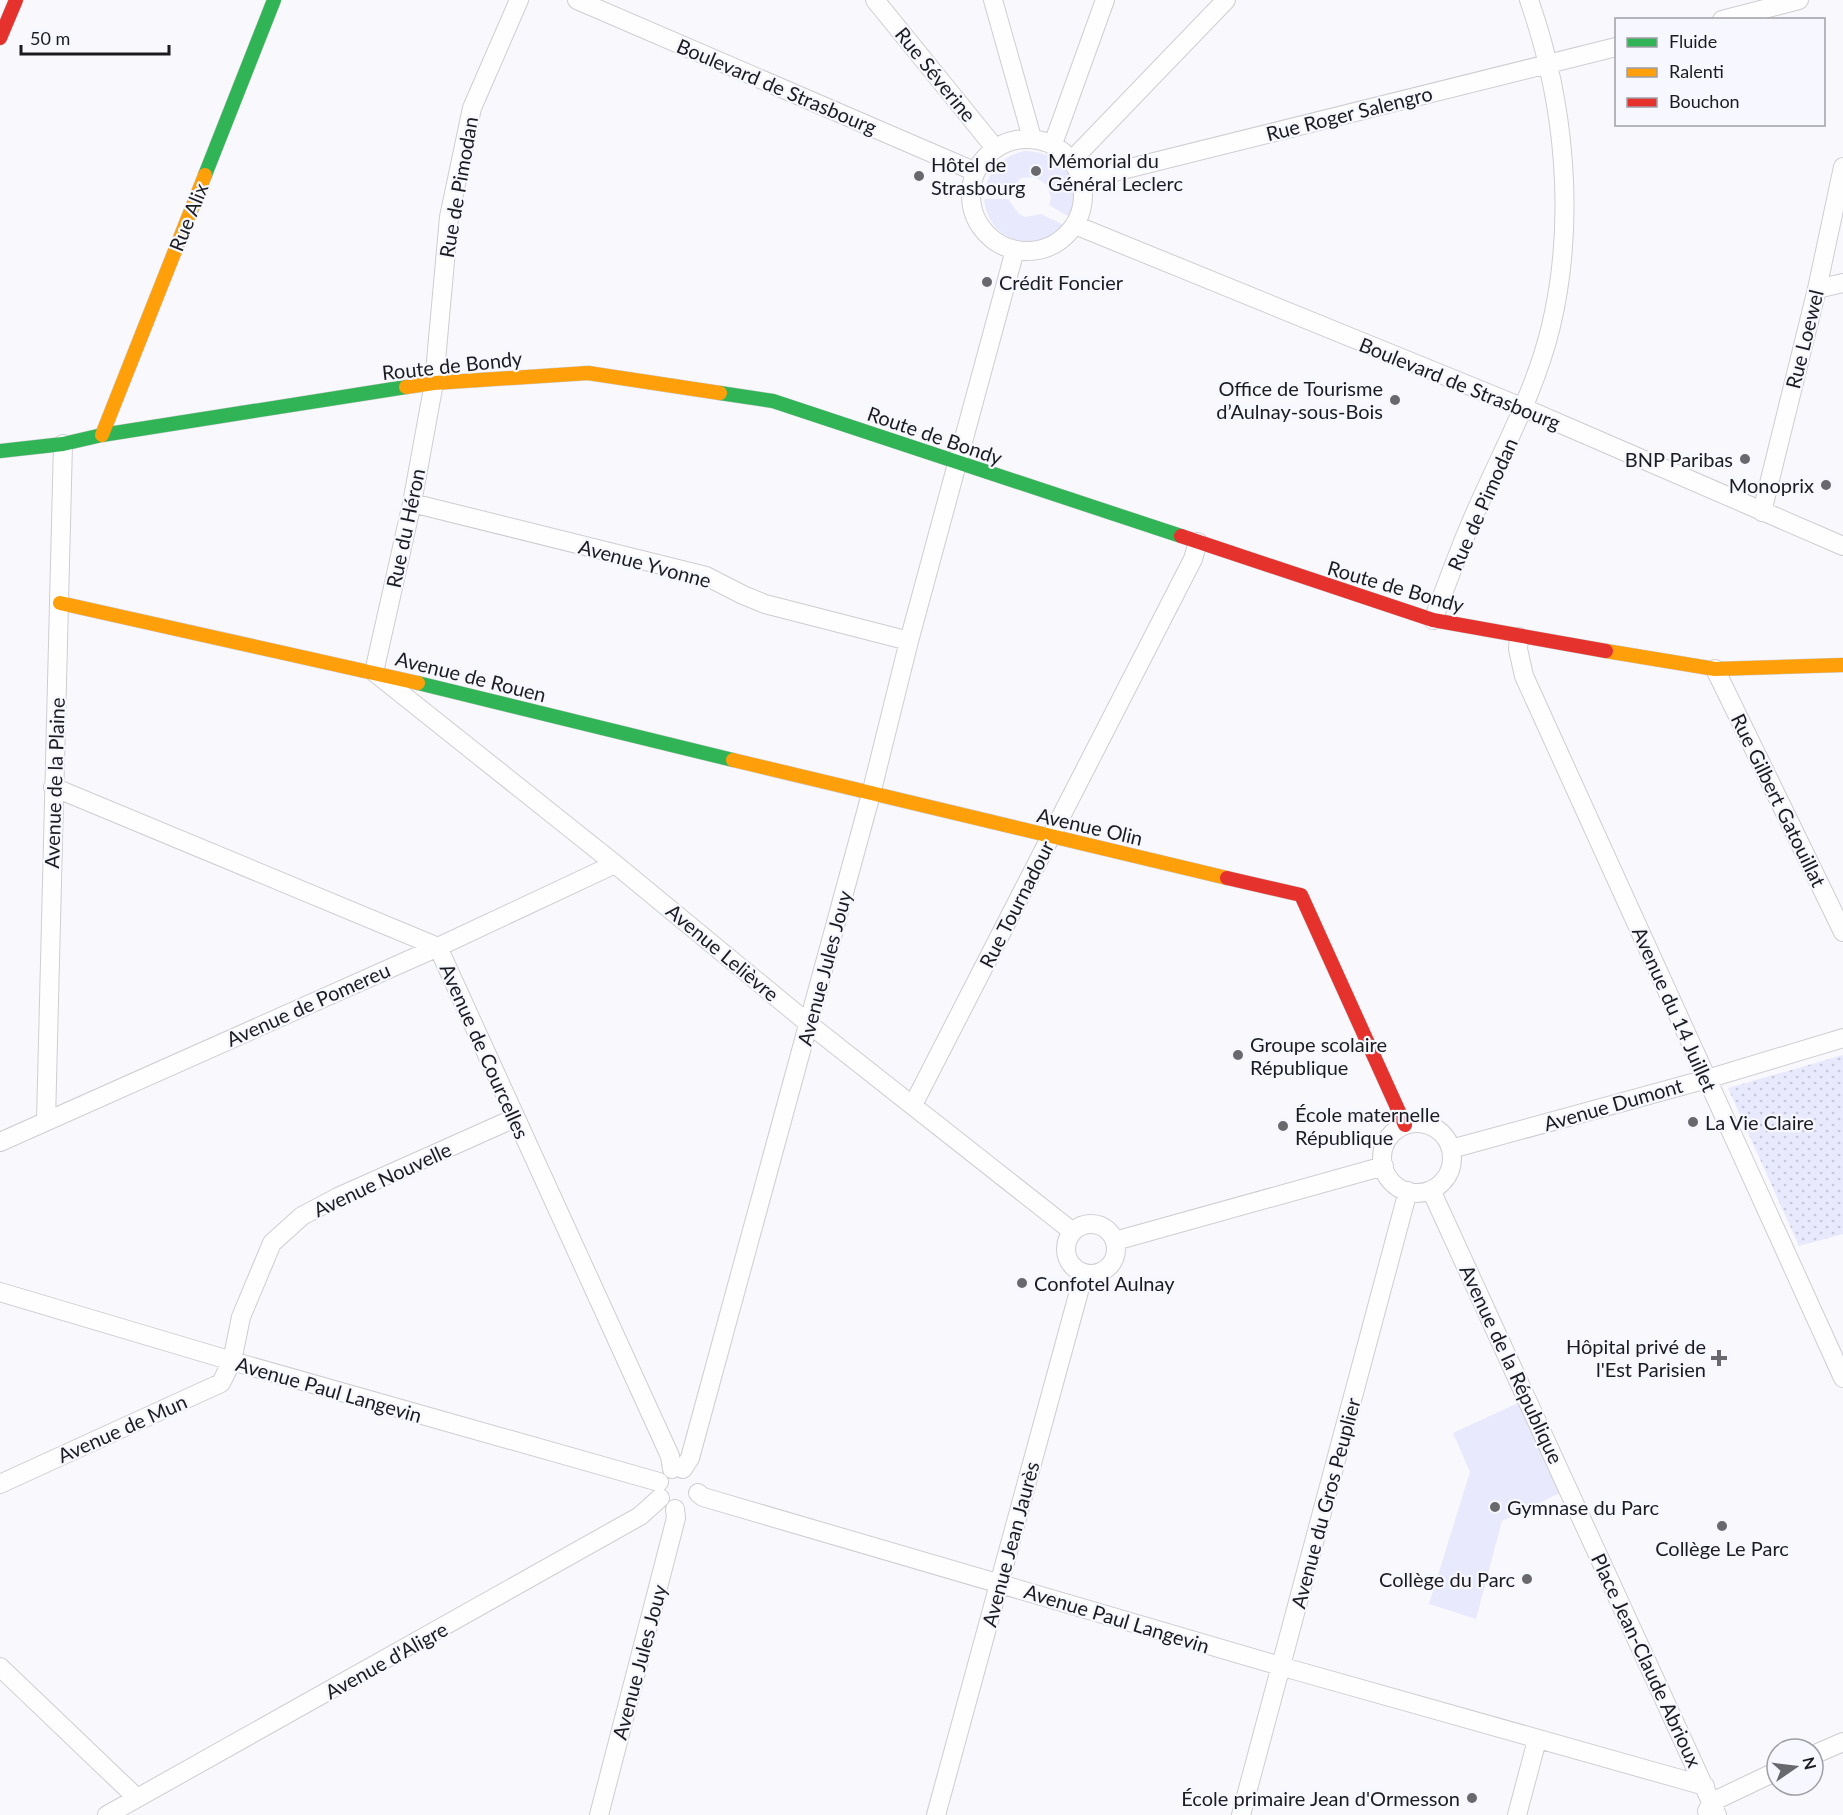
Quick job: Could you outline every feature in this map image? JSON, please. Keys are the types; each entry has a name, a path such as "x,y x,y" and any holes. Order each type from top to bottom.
{"street":[{"path":"0,38 16,0"},
{"name":"Rue Alix","path":"102,435 274,0"},
{"name":"Rue de Pimodan","path":"434,383 449,217 472,108 519,0"},
{"name":"Boulevard de Strasbourg","path":"577,0 976,172"},
{"name":"Rue Séverine","path":"875,0 995,148"},
{"path":"993,0 1032,138"},
{"path":"1053,144 1105,0"},
{"path":"1072,160 1226,0"},
{"name":"Rue de Pimodan","path":"1433,620 1469,527 1524,408 1551,326 1563,246 1563,166 1548,64 1529,0"},
{"path":"1728,18 1777,3 1799,0"},
{"name":"Rue Roger Salengro","path":"1082,180 1615,47"},
{"path":"1032,138 1053,144 1072,160 1082,180 1084,196 1082,211 1075,225 1064,238 1049,247 1032,251 1015,250 989,236 979,224 971,195 976,172 995,148 1019,139 1032,138"},
{"name":"Rue Loewel","path":"1762,512 1817,289 1843,166"},
{"name":"Boulevard de Strasbourg","path":"1075,225 1524,408 1843,546"},
{"name":"Avenue Jules Jouy","path":"669,1480 692,1452 872,794 909,641 1015,250"},
{"path":"1817,289 1843,283"},
{"name":"Route de Bondy","path":"0,451 63,444 102,435 434,383 588,373 761,399 1433,620 1519,637 1715,669 1843,665"},
{"name":"Rue du Héron","path":"374,672 412,503 434,383"},
{"name":"Avenue de la Plaine","path":"46,1121 63,444"},
{"name":"Avenue Yvonne","path":"412,503 706,576 765,604 909,641"},
{"name":"Rue Tournadour","path":"913,1105 1188,570 1198,542"},
{"name":"Avenue de Rouen","path":"60,603 374,672 872,794"},
{"name":"Avenue du 14 Juillet","path":"1519,637 1518,649 1524,676 1843,1378"},
{"name":"Rue Gilbert Gatouillat","path":"1715,669 1843,932"},
{"name":"Avenue Lelièvre","path":"374,672 615,864 809,1024 1073,1232"},
{"name":"Avenue de Courcelles","path":"53,787 438,947 670,1456 669,1480 693,1476 698,1493"},
{"name":"Avenue Olin","path":"872,794 1300,895 1405,1125"},
{"name":"Avenue de Pomereu","path":"0,1142 438,947 615,864"},
{"name":"Avenue Dumont","path":"1451,1149 1707,1079 1843,1038"},
{"name":"Avenue Nouvelle","path":"232,1361 240,1317 272,1243 302,1216 338,1197 515,1118"},
{"path":"1405,1125 1428,1125 1438,1130 1451,1149 1452,1159 1446,1177 1431,1190 1408,1191 1393,1182 1384,1166 1385,1146 1389,1137 1405,1125"},
{"path":"1115,1241 1384,1166"},
{"name":"Avenue de la République","path":"1431,1190 1592,1538"},
{"name":"Avenue du Gros Peuplier","path":"1241,1815 1408,1191"},
{"path":"1093,1224 1107,1229 1115,1241 1114,1259 1109,1266 1093,1274 1076,1269 1067,1256 1068,1239 1078,1227 1093,1224"},
{"name":"Avenue Jean Jaurès","path":"936,1815 1084,1273"},
{"name":"Avenue Paul Langevin","path":"0,1292 232,1361 669,1480"},
{"name":"Avenue de Mun","path":"0,1484 221,1383 232,1361"},
{"path":"669,1480 668,1506 675,1509 691,1504 698,1493"},
{"name":"Avenue d'Aligre","path":"107,1815 640,1516 669,1480"},
{"name":"Avenue Paul Langevin","path":"698,1493 749,1511 1537,1740"},
{"name":"Avenue Jules Jouy","path":"599,1815 676,1518 675,1509"},
{"name":"Place Jean-Claude Abrioux","path":"1592,1538 1710,1805"},
{"path":"0,1667 137,1798"},
{"path":"1517,1815 1537,1740"},
{"name":"Place Jean-Claude Abrioux","path":"1537,1740 1710,1805"},
{"path":"1825,1750 1843,1742"},
{"path":"1710,1805 1765,1777"}],"shaded area":[{"path":"1024,151 1050,156 1067,171 1075,192 1071,218 1049,205 1051,198 1047,185 1035,177 1021,178 1009,190 985,189 990,175 999,164 1010,156"},
{"path":"984,199 1008,199 1019,214 1025,217 1041,214 1066,226 1042,240 1028,242 1016,240 1004,234 994,225 987,214"},
{"path":"1843,1055 1843,1234 1799,1246 1728,1088"},
{"name":"Gymnase du Parc","path":"1520,1402 1560,1493 1502,1521 1476,1619 1429,1604 1470,1472 1453,1433"}],"traffic: fast":[{"path":"205,175 274,0"},
{"path":"0,451 63,444 102,435 406,387"},
{"path":"720,393 773,401 1181,536"},
{"path":"418,683 733,760"}],"traffic: slow":[{"path":"102,435 205,175"},
{"path":"406,387 434,383 588,373 720,393"},
{"path":"60,603 418,683"},
{"path":"1606,651 1715,669 1843,665"},
{"path":"733,760 1227,878"}],"traffic: jam":[{"path":"0,38 16,0"},
{"path":"1181,536 1433,620 1606,651"},
{"path":"1227,878 1301,895 1405,1125"}],"place":[{"name":"Mémorial du Général Leclerc","path":"1036,171"},
{"name":"Hôtel de Strasbourg","path":"919,176"},
{"name":"Crédit Foncier","path":"987,282"},
{"name":"Office de Tourisme d’Aulnay-sous-Bois","path":"1395,400"},
{"name":"BNP Paribas","path":"1745,459"},
{"name":"Monoprix","path":"1826,485"},
{"name":"Groupe scolaire République","path":"1238,1055"},
{"name":"La Vie Claire","path":"1693,1122"},
{"name":"École maternelle République","path":"1283,1126"},
{"name":"Confotel Aulnay","path":"1022,1283"},
{"name":"Hôpital privé de l'Est Parisien","path":"1719,1358"},
{"name":"Gymnase du Parc","path":"1495,1507"},
{"name":"Collège Le Parc","path":"1722,1526"},
{"name":"Collège du Parc","path":"1527,1579"},
{"name":"École primaire Jean d'Ormesson","path":"1472,1798"}]}
